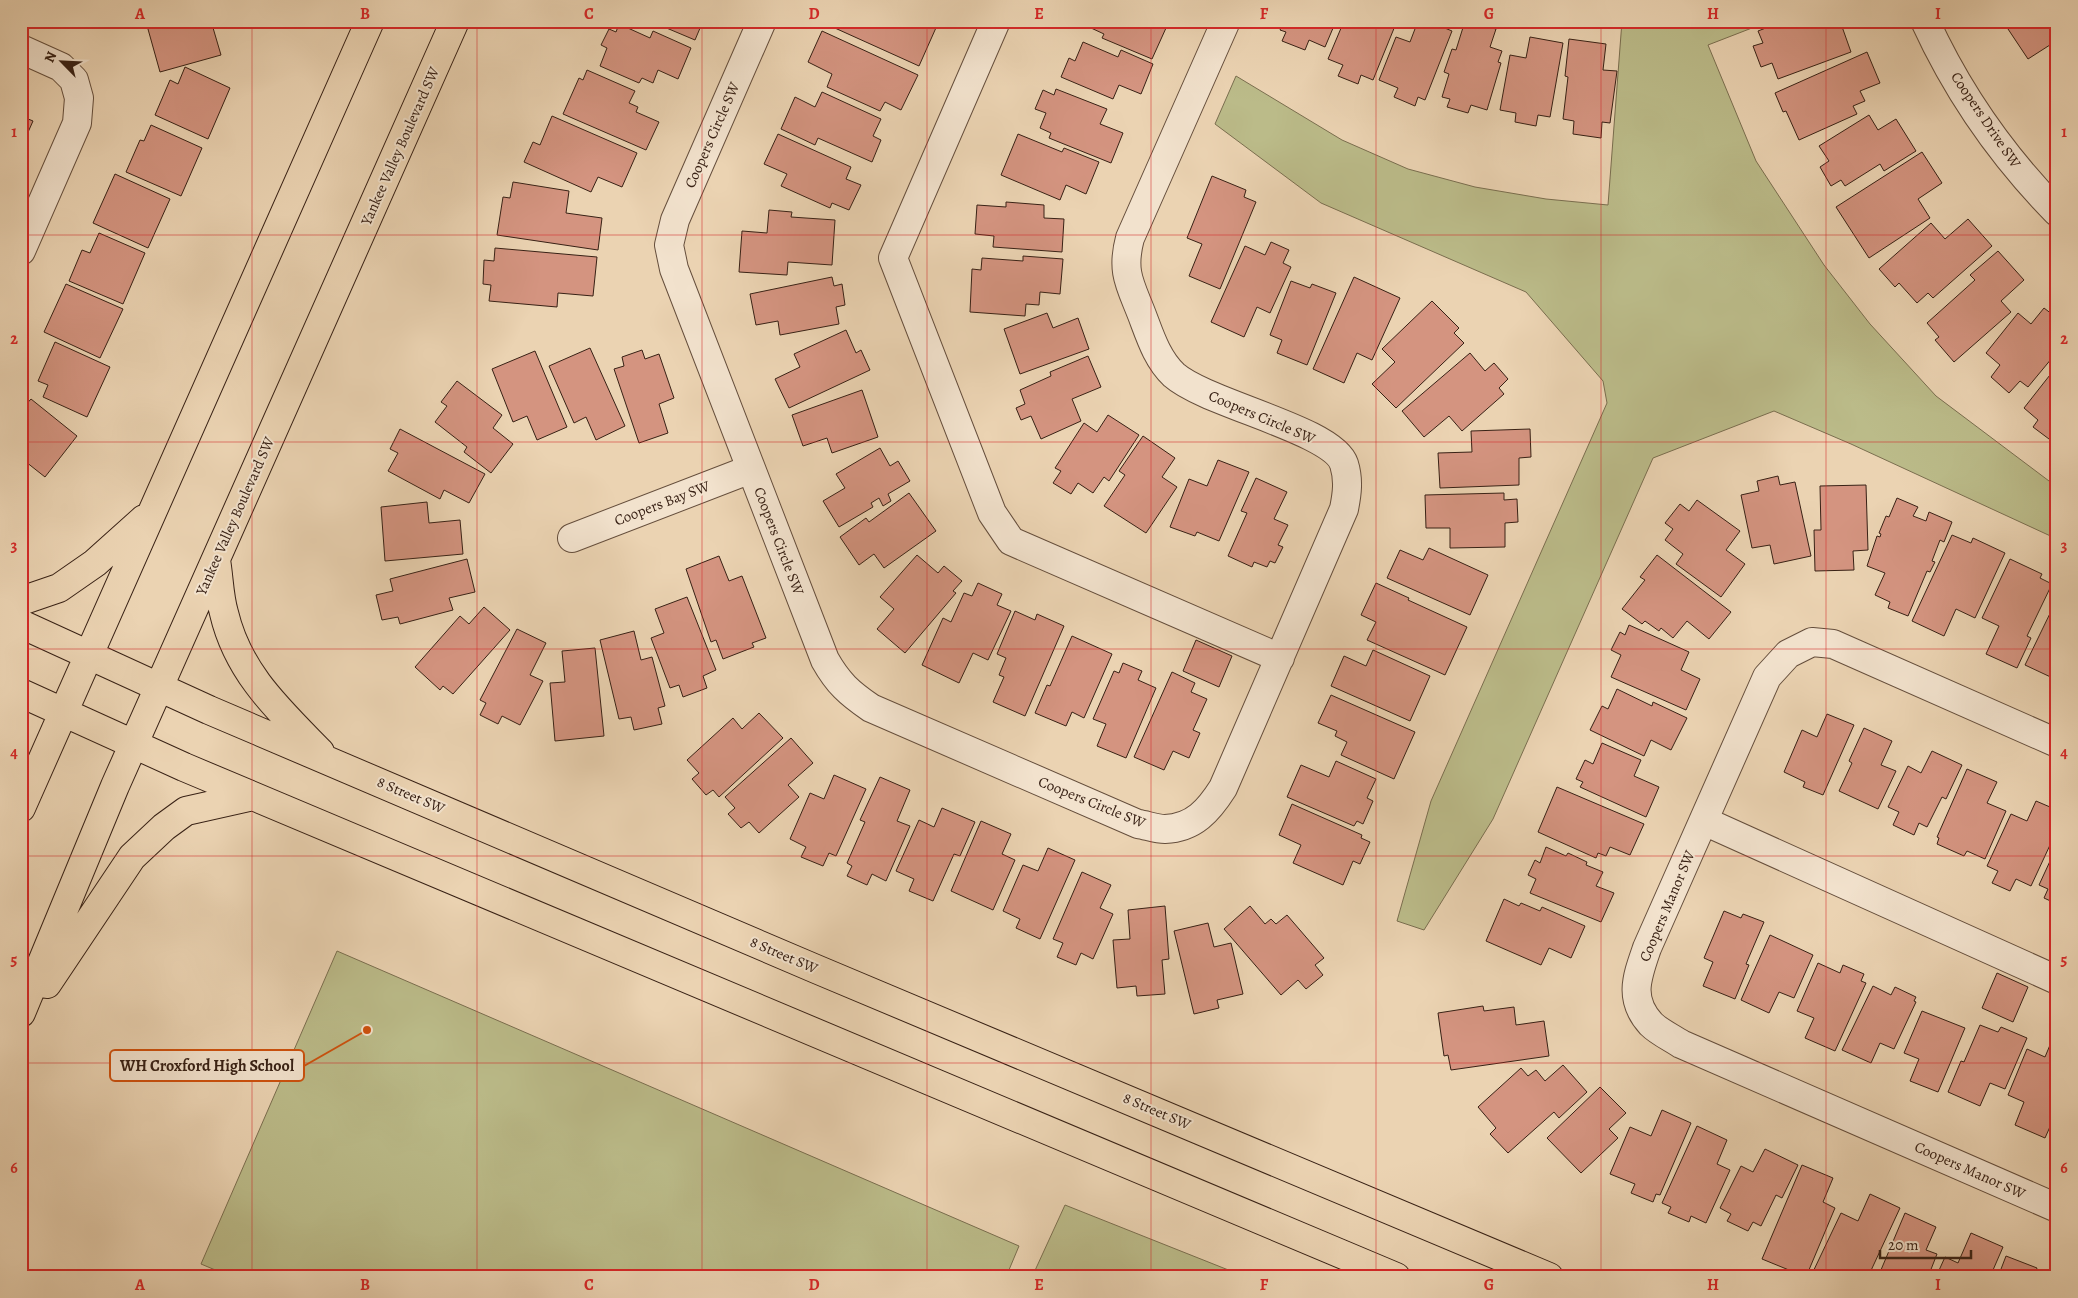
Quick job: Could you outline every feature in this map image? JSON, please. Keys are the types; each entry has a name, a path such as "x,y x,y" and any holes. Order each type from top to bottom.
{"main road":[{"path":"22,805 370,21"},
{"name":"Yankee Valley Boulevard SW","path":"21,1013 133,744 455,21"},
{"path":"21,601 59,588 95,564 150,513"},
{"path":"216,560 224,613 242,662 272,702 328,760"},
{"name":"8 Street SW","path":"21,624 159,687 816,969 1549,1277"},
{"path":"21,693 253,796 1396,1277"},
{"path":"21,1022 132,857 164,827 186,811 253,796"}],"street":[{"name":"Coopers Circle SW","path":"762,21 675,220 669,245 674,269 825,660 836,679 850,694 871,708 1138,824 1165,829 1190,823 1209,810 1223,788 1344,509 1348,484 1344,462 1331,447 1311,436 1194,389 1174,374 1157,353 1127,278 1126,257 1130,238 1226,21"},
{"path":"996,21 893,258 992,513 1010,541 1280,658"},
{"name":"Coopers Drive SW","path":"1925,21 1936,46 1979,116 2032,186 2057,212"},
{"path":"21,49 61,67 74,80 79,98 77,123 21,251"},
{"name":"Coopers Bay SW","path":"572,538 751,469"},
{"name":"Coopers Manor SW","path":"2057,743 1833,644 1812,642 1788,654 1767,678 1647,948 1638,975 1636,1001 1652,1024 1681,1044 2057,1208"},
{"path":"1704,821 2057,980"}],"green space":[{"path":"1622,21 1770,21 1708,45 1756,161 1824,265 1870,324 1936,396 2057,487 2057,539 1851,444 1774,411 1653,458 1493,819 1424,930 1397,921 1431,801 1607,403 1603,381 1526,292 1321,203 1215,124 1236,76 1342,140 1408,169 1475,187 1546,199 1608,205"},
{"path":"337,951 1019,1246 1006,1277 232,1277 201,1264"},
{"path":"1065,1205 1246,1277 1032,1277"}],"building":[{"path":"211,21 221,55 160,72 146,22"},
{"path":"658,21 703,21 695,40 657,24"},
{"path":"828,21 939,21 919,66 826,24"},
{"path":"1076,21 1151,21 1166,28 1152,59 1102,38 1104,34"},
{"path":"1284,21 1336,21 1325,47 1309,40 1305,50 1282,41 1286,32 1280,30"},
{"path":"1344,21 1397,21 1373,80 1361,75 1358,84 1338,76 1343,65 1328,59"},
{"path":"1418,21 1428,21 1452,31 1425,100 1418,97 1415,106 1394,97 1398,88 1379,80 1396,37 1410,42"},
{"path":"1465,21 1496,29 1490,47 1502,51 1498,62 1501,63 1487,110 1471,105 1468,113 1447,107 1450,99 1442,97 1449,74 1444,72 1452,49 1456,50"},
{"path":"1784,21 1817,21 1820,28 1840,21 1851,52 1778,79 1772,63 1761,67 1753,46 1763,43 1758,31"},
{"path":"2019,21 2057,21 2057,48 2053,43 2028,59 2008,29"},
{"path":"619,24 650,38 653,31 691,48 678,79 658,70 653,83 642,78 639,83 600,66 607,48 601,45 609,29 616,32"},
{"path":"822,31 918,75 901,110 885,102 880,111 827,87 832,74 808,62"},
{"path":"1530,37 1563,43 1550,117 1538,115 1536,126 1515,122 1516,113 1500,110 1510,55 1526,58"},
{"path":"1569,39 1606,44 1603,70 1617,71 1610,123 1602,122 1601,138 1573,134 1574,121 1563,119 1568,77 1565,76"},
{"path":"1083,42 1118,57 1121,50 1153,64 1141,94 1119,85 1113,99 1061,77 1069,58 1075,61"},
{"path":"1867,52 1880,83 1860,91 1865,101 1853,106 1857,114 1799,140 1786,111 1783,112 1775,93"},
{"path":"185,67 230,88 208,139 155,115 170,80 178,84"},
{"path":"587,70 635,91 629,103 638,107 636,112 659,122 646,150 563,114 579,78 583,80"},
{"path":"1056,89 1107,109 1100,124 1123,133 1111,163 1049,138 1051,133 1040,128 1046,113 1035,109 1043,90 1054,95"},
{"path":"822,92 881,119 873,136 881,140 872,162 818,138 815,145 781,129 795,97 815,107"},
{"path":"1869,115 1878,130 1896,119 1916,151 1884,171 1880,164 1845,186 1841,180 1831,186 1820,167 1829,161 1819,146"},
{"path":"21,116 33,121 21,148"},
{"path":"552,116 637,153 622,187 598,177 591,192 524,162 533,142 540,145"},
{"path":"151,125 202,148 181,196 126,172 140,140 144,141"},
{"path":"778,134 851,167 846,179 861,185 849,210 832,203 830,208 781,186 787,174 764,164"},
{"path":"1018,134 1062,152 1064,148 1099,162 1086,194 1066,185 1060,200 1001,175"},
{"path":"1922,152 1942,183 1918,199 1930,218 1869,258 1836,207"},
{"path":"115,174 170,199 148,248 93,223"},
{"path":"1212,176 1246,190 1244,197 1256,202 1220,289 1189,276 1202,244 1187,238"},
{"path":"513,182 569,191 566,213 602,218 598,250 497,235 503,197 510,198"},
{"path":"1006,202 1044,205 1044,218 1064,219 1062,252 993,247 994,236 975,234 977,205 1006,207"},
{"path":"769,210 792,212 791,217 835,220 832,265 788,262 787,275 739,272 742,231 767,233"},
{"path":"1968,219 1992,246 1933,298 1928,293 1917,303 1899,283 1895,287 1879,269 1931,223 1945,239"},
{"path":"99,233 145,253 123,304 69,281 82,250 90,253"},
{"path":"1271,242 1289,250 1283,263 1291,267 1270,313 1257,307 1244,337 1211,322 1245,246 1265,255"},
{"path":"495,248 597,257 593,296 558,293 557,307 489,301 491,285 483,284 484,260 494,261"},
{"path":"1998,251 2024,280 2001,301 2011,312 1954,362 1935,340 1939,337 1927,323 1975,280 1970,275"},
{"path":"1023,256 1063,259 1060,294 1040,292 1039,305 1026,304 1025,316 970,312 972,269 981,270 982,258 1023,261"},
{"path":"832,277 834,286 842,284 845,305 836,307 839,324 780,335 778,321 756,325 750,294"},
{"path":"1354,277 1400,298 1372,360 1357,353 1344,383 1313,369"},
{"path":"1291,281 1310,288 1312,284 1336,293 1307,365 1277,353 1282,340 1270,335"},
{"path":"66,284 123,309 100,358 44,332"},
{"path":"1432,301 1459,328 1454,333 1464,343 1396,408 1372,384 1395,362 1382,349"},
{"path":"2044,308 2057,318 2057,352 2028,387 2020,381 2009,393 1991,377 2000,365 1986,353 2018,313 2031,324"},
{"path":"1047,313 1053,328 1078,318 1089,349 1020,374 1004,329"},
{"path":"846,330 856,353 861,350 870,370 789,408 775,379 800,367 794,354"},
{"path":"55,342 110,367 87,417 43,397 48,385 38,381"},
{"path":"590,348 625,426 596,440 586,417 574,423 549,366"},
{"path":"642,350 645,359 659,354 674,398 659,404 668,433 639,443 614,369 624,366 622,357"},
{"path":"535,351 567,427 537,440 527,416 513,422 492,369"},
{"path":"1470,353 1485,371 1494,363 1508,379 1499,388 1504,394 1462,431 1449,416 1424,437 1402,411"},
{"path":"1088,356 1101,387 1072,399 1081,421 1041,439 1031,416 1021,420 1016,408 1025,404 1020,390 1051,376 1050,372"},
{"path":"2057,366 2057,445 2033,427 2038,420 2024,408"},
{"path":"457,381 502,415 493,428 513,444 491,473 464,452 467,447 435,422 447,406 441,402"},
{"path":"862,390 878,437 832,453 827,438 803,446 792,415"},
{"path":"31,399 77,436 45,477 21,458 21,410"},
{"path":"1108,415 1139,435 1109,481 1104,477 1093,493 1078,483 1071,494 1053,483 1061,471 1055,468 1084,423 1097,432"},
{"path":"400,429 485,474 469,503 444,490 440,499 388,471 398,453 390,449"},
{"path":"1530,429 1531,457 1519,458 1519,485 1440,488 1438,453 1472,452 1471,431"},
{"path":"1143,436 1175,458 1162,477 1177,487 1146,533 1104,506 1125,475 1119,471"},
{"path":"880,448 890,466 898,461 910,481 888,494 891,501 883,506 879,498 871,503 873,507 839,527 823,501 845,488 836,474"},
{"path":"1218,460 1249,472 1219,541 1197,532 1195,536 1170,527 1189,479 1207,486"},
{"path":"1778,476 1780,485 1795,482 1811,556 1774,564 1770,545 1752,548 1741,495 1759,491 1757,481"},
{"path":"1256,478 1287,492 1274,519 1288,525 1278,545 1283,547 1275,563 1270,561 1267,567 1254,562 1252,567 1228,556 1247,513 1241,511"},
{"path":"1866,485 1868,550 1853,551 1854,570 1815,571 1814,530 1821,530 1820,486"},
{"path":"909,493 936,531 884,568 874,554 859,565 840,537 866,518 869,522"},
{"path":"1504,493 1504,500 1517,499 1518,522 1505,523 1505,547 1450,548 1450,528 1426,528 1425,495"},
{"path":"1897,498 1918,507 1913,516 1926,521 1929,512 1952,522 1944,542 1940,540 1932,561 1935,562 1930,572 1927,571 1908,616 1888,608 1890,602 1875,595 1885,573 1867,566 1877,536 1880,537 1881,534 1879,533 1886,516 1889,517"},
{"path":"1697,500 1740,531 1726,550 1745,564 1721,597 1676,564 1683,554 1665,540 1673,529 1665,523 1680,504 1689,511"},
{"path":"427,502 429,523 460,520 463,554 385,561 381,507"},
{"path":"1952,535 1971,543 1973,538 2005,553 1975,618 1956,609 1944,636 1912,621"},
{"path":"1429,548 1488,575 1470,615 1387,578 1400,550 1423,560"},
{"path":"917,555 938,573 944,566 962,581 953,591 956,593 905,653 877,629 894,609 880,597"},
{"path":"1657,555 1731,612 1709,639 1687,621 1673,638 1661,628 1659,631 1645,621 1642,624 1622,609 1645,580 1640,577"},
{"path":"719,556 729,581 742,576 766,638 752,643 754,647 723,659 716,640 711,642 686,569"},
{"path":"467,559 475,592 449,598 453,610 400,624 398,617 382,620 376,595 393,591 390,579"},
{"path":"2010,559 2042,574 2040,578 2052,584 2027,636 2031,638 2017,668 1986,654 1999,626 1982,618"},
{"path":"978,583 1002,594 997,605 1011,611 988,660 973,653 959,683 922,665 943,618 951,622 964,593 972,596"},
{"path":"1376,583 1467,627 1445,675 1367,640 1376,622 1361,615"},
{"path":"687,597 716,670 703,676 707,688 683,697 679,685 670,688 651,638 664,633 655,609"},
{"path":"2057,599 2057,680 2025,665"},
{"path":"484,607 510,630 453,694 443,686 440,690 415,667 460,616 469,624"},
{"path":"1015,611 1035,620 1037,614 1064,626 1025,716 993,702 1004,677 999,675 1006,658 997,654"},
{"path":"1629,625 1689,652 1681,670 1700,679 1686,710 1611,677 1621,655 1611,650 1620,632 1625,635"},
{"path":"517,629 546,643 530,675 543,681 520,725 502,716 498,724 480,715 486,703 480,700"},
{"path":"634,631 641,660 652,657 665,706 658,708 662,724 634,730 631,717 619,719 600,640"},
{"path":"1072,636 1112,654 1084,718 1072,712 1066,726 1035,713 1047,685 1050,686"},
{"path":"1196,640 1232,656 1219,687 1183,671"},
{"path":"595,648 604,736 555,741 550,683 565,682 562,651"},
{"path":"1373,650 1430,676 1410,721 1331,686 1344,656 1366,666"},
{"path":"1123,663 1142,671 1138,680 1156,688 1126,758 1097,746 1106,724 1093,719 1114,671 1119,673"},
{"path":"1172,672 1195,683 1191,692 1207,699 1193,730 1200,733 1189,758 1173,751 1164,770 1134,757"},
{"path":"1617,689 1652,706 1653,702 1687,718 1671,750 1651,740 1644,756 1590,730 1602,706 1608,709"},
{"path":"1331,695 1415,732 1394,779 1341,755 1347,742 1335,736 1337,731 1318,723"},
{"path":"759,713 783,738 719,797 713,790 706,795 692,779 699,773 687,760 733,718 742,729"},
{"path":"1827,714 1854,725 1823,795 1803,787 1805,782 1784,772 1802,730 1817,737"},
{"path":"1864,728 1892,741 1881,765 1896,771 1878,809 1839,791 1852,763 1849,761"},
{"path":"791,738 813,763 788,785 799,797 759,833 749,822 741,828 728,814 735,808 725,797"},
{"path":"1602,743 1641,760 1634,776 1659,787 1646,817 1580,787 1583,782 1576,779 1585,760 1593,764"},
{"path":"1932,751 1962,765 1946,799 1942,797 1927,827 1919,823 1914,835 1893,825 1899,812 1888,807 1908,766 1921,773"},
{"path":"1336,761 1376,779 1367,798 1373,801 1363,824 1357,821 1354,826 1287,797 1301,765 1329,777"},
{"path":"1967,769 1997,782 1987,803 2006,811 1985,859 1967,851 1964,856 1937,844 1939,838 1937,837"},
{"path":"834,775 866,789 836,856 829,853 823,866 801,857 806,847 790,839 810,793 824,799"},
{"path":"880,777 910,790 897,821 910,826 886,881 872,874 867,885 847,876 852,866 847,863 865,822 860,820"},
{"path":"1557,787 1644,824 1630,855 1610,847 1606,856 1598,853 1596,858 1538,832"},
{"path":"2036,801 2057,810 2057,830 2031,886 2016,879 2010,891 1992,883 1998,871 1987,866 2011,814 2027,821"},
{"path":"1292,804 1362,835 1361,838 1370,842 1360,864 1353,861 1343,885 1293,863 1301,845 1279,835"},
{"path":"942,808 975,822 960,856 954,854 933,901 909,891 914,879 896,871 919,820 934,827"},
{"path":"981,821 1011,834 1002,854 1015,860 993,910 951,891"},
{"path":"2057,846 2057,904 2044,898 2048,889 2039,885"},
{"path":"1546,847 1566,856 1568,853 1587,862 1586,865 1603,872 1596,886 1614,893 1601,922 1530,893 1536,879 1528,875 1535,860 1540,863"},
{"path":"1048,848 1075,860 1040,939 1016,928 1020,919 1003,911 1023,865 1038,871"},
{"path":"1082,872 1111,885 1100,908 1113,914 1093,959 1081,953 1076,965 1057,957 1063,943 1053,939"},
{"path":"1504,899 1519,906 1521,903 1540,911 1542,907 1585,926 1571,958 1549,948 1541,965 1486,941"},
{"path":"1165,906 1169,959 1162,960 1165,994 1137,996 1136,986 1117,988 1113,940 1130,939 1128,910"},
{"path":"1250,906 1265,924 1271,919 1276,924 1287,915 1324,958 1315,965 1323,975 1306,989 1298,980 1281,995 1224,929"},
{"path":"1724,911 1741,918 1743,914 1764,922 1746,964 1749,965 1735,999 1703,986 1713,962 1704,958"},
{"path":"1208,923 1214,947 1231,943 1243,994 1217,1000 1219,1008 1194,1014 1174,931"},
{"path":"1770,935 1813,955 1794,998 1779,992 1769,1013 1741,1000"},
{"path":"1818,963 1840,973 1843,965 1864,974 1861,981 1866,983 1835,1051 1805,1038 1814,1018 1797,1011"},
{"path":"1997,973 2028,987 2013,1022 1982,1008"},
{"path":"1873,986 1891,995 1895,987 1916,997 1914,1001 1916,1002 1894,1049 1880,1043 1871,1063 1842,1050"},
{"path":"1483,1006 1484,1011 1514,1007 1516,1025 1544,1021 1549,1056 1451,1070 1448,1055 1444,1056 1438,1013"},
{"path":"1922,1011 1965,1028 1938,1092 1910,1081 1919,1059 1904,1053"},
{"path":"1980,1025 1998,1032 2001,1027 2027,1038 2005,1089 1990,1083 1980,1106 1948,1092 1961,1061 1964,1062"},
{"path":"2050,1045 2057,1048 2057,1111 2045,1138 2015,1125 2024,1102 2008,1095 2027,1049 2045,1057"},
{"path":"1563,1065 1587,1092 1559,1118 1554,1112 1508,1153 1490,1134 1496,1128 1478,1107 1521,1068 1528,1076 1536,1070 1545,1081"},
{"path":"1600,1087 1626,1113 1609,1129 1618,1138 1581,1173 1547,1138"},
{"path":"1662,1110 1691,1123 1660,1195 1656,1194 1653,1202 1631,1193 1635,1184 1610,1174 1630,1127 1651,1136"},
{"path":"1697,1126 1727,1140 1717,1164 1730,1170 1706,1223 1691,1216 1689,1222 1668,1213 1671,1207 1662,1203"},
{"path":"1765,1149 1798,1165 1782,1198 1776,1195 1761,1226 1753,1222 1748,1231 1727,1221 1731,1214 1720,1208 1741,1166 1753,1172"},
{"path":"1802,1165 1833,1178 1823,1202 1835,1208 1806,1277 1762,1259"},
{"path":"1870,1194 1900,1208 1868,1277 1811,1276 1841,1213 1858,1221"},
{"path":"1905,1213 1936,1227 1926,1250 1937,1254 1928,1277 1878,1277"},
{"path":"1971,1233 2003,1247 1990,1277 1936,1277 1945,1257 1958,1263"},
{"path":"2006,1256 2037,1268 2034,1277 1998,1277"}],"place":[{"name":"WH Croxford High School","path":"367,1030"}]}
